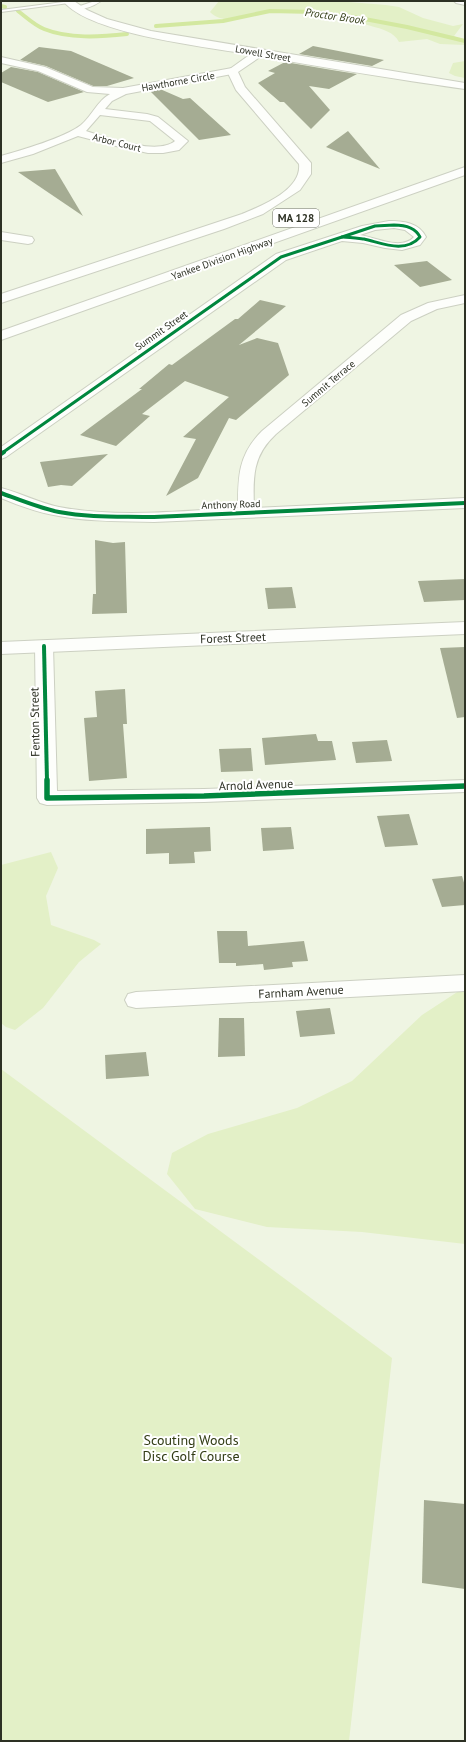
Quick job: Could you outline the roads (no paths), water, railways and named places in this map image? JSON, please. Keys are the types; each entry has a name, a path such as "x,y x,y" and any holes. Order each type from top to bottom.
{"main road":[{"name":"Lowell Street","path":"71,4 99,19 133,30 259,53 465,86"},
{"path":"1,300 228,223 281,199 301,183 305,175 305,163 240,88 232,71 259,53"},
{"name":"MA 128","path":"321,209 465,159"},
{"name":"Yankee Division Highway","path":"1,336 465,171"},
{"path":"133,289 412,203"},
{"name":"Forest Street","path":"1,648 465,628"}],"street":[{"path":"459,1 465,2"},
{"name":"Hawthorne Circle","path":"1,60 36,68 91,90 101,97 104,102"},
{"name":"Hawthorne Circle","path":"91,90 123,91 232,71"},
{"name":"Hawthorne Circle","path":"1,160 36,150 77,132 98,112 104,102 123,91"},
{"name":"Arbor Court","path":"77,132 130,147 149,150 168,148 180,144 182,141 154,119 98,112"},
{"name":"Summit Street","path":"1,454 274,260 291,253 341,237 376,226 392,224 415,230 420,237 413,243 397,246 379,244 358,238 341,237"},
{"path":"1,236 28,240"},
{"name":"Summit Terrace","path":"246,513 247,473 250,460 255,449 264,438 281,422 406,318 433,306 465,299"},
{"name":"Anthony Road","path":"1,493 45,508 68,513 154,517 465,503"},
{"name":"Fenton Street","path":"44,646 47,798"},
{"name":"Arnold Avenue","path":"47,798 256,795 465,786"},
{"name":"Farnham Avenue","path":"136,1000 465,983"}],"lane":[{"path":"1,11 71,4 85,7 99,1"}],"waterway":[{"name":"Proctor Brook","path":"1,6 5,7"},
{"name":"Proctor Brook","path":"18,11 33,23 54,32 74,36 106,36 127,34"},
{"name":"Proctor Brook","path":"156,26 223,21 270,11 314,12 354,17 407,27 465,41"}],"park label":[{"name":"Scouting Woods Disc Golf Course","path":"191,1448"}]}
